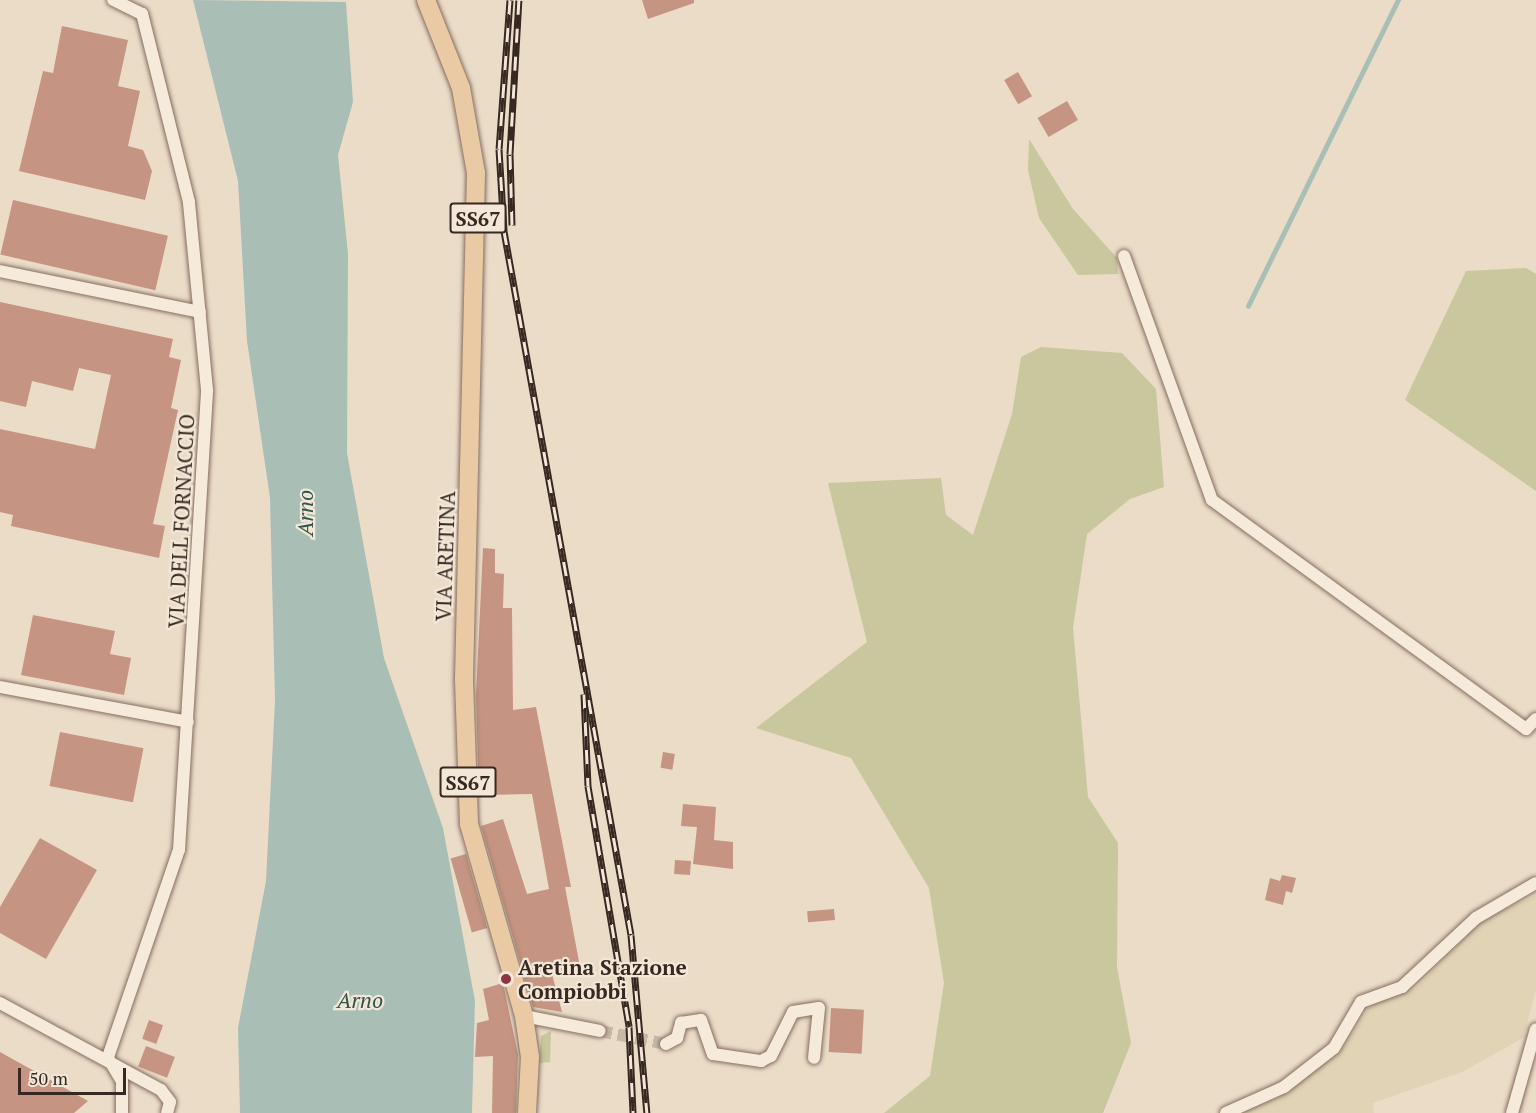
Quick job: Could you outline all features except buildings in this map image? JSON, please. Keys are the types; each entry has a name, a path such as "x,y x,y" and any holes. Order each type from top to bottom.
{"main road":[{"name":"VIA ARETINA","path":"426,0 461,88 476,173 464,680 469,824 524,1016 530,1057 527,1113"}],"street":[{"name":"VIA DELL FORNACCIO","path":"108,1057 178,850 206,476 207,390 189,202 142,14 112,0"},
{"path":"1124,256 1212,500 1526,729 1536,719"},
{"path":"0,271 200,312"},
{"path":"0,687 188,722"},
{"path":"1226,1113 1284,1087 1334,1048 1362,1002 1402,987 1476,918 1536,883"},
{"path":"0,1003 108,1057 161,1090 170,1102 167,1113"},
{"path":"666,1044 677,1038 681,1023 701,1020 713,1054 761,1061 771,1056 793,1012 819,1008 814,1058"},
{"path":"524,1016 600,1031"},
{"path":"1512,1113 1536,1029"},
{"path":"108,1057 122,1081 122,1113"}],"shaded area":[{"path":"1536,895 1536,990 1523,1038 1462,1072 1373,1103 1374,1113 1238,1113 1296,1085 1342,1050 1371,1004 1415,989 1483,920"}],"green space":[{"path":"1029,139 1073,209 1117,258 1118,274 1078,275 1039,218 1028,170"},
{"path":"1526,268 1536,274 1536,491 1405,400 1466,271"},
{"path":"1041,347 1122,353 1156,389 1164,487 1130,499 1087,534 1073,628 1088,797 1118,843 1117,967 1131,1043 1103,1113 884,1113 930,1076 944,983 929,888 851,758 756,728 867,642 828,483 941,478 946,515 973,535 1012,414 1021,357"},
{"path":"551,1031 550,1062 539,1063 541,1036"}],"water":[{"name":"Arno","path":"193,0 346,2 353,102 338,155 348,254 347,453 384,658 443,828 475,1001 472,1113 240,1113 238,1028 266,881 275,700 270,498 247,341 238,181"}],"waterway":[{"path":"1248,306 1398,0"}],"tunnel":[{"path":"600,1031 666,1044"}],"railway":[{"path":"510,0 499,149 504,231 631,935 647,1113"},
{"path":"512,225 510,154 519,0"},
{"path":"584,694 588,786 629,1027 633,1113"}],"place":[{"name":"Aretina Stazione Compiobbi","path":"506,979"}]}
